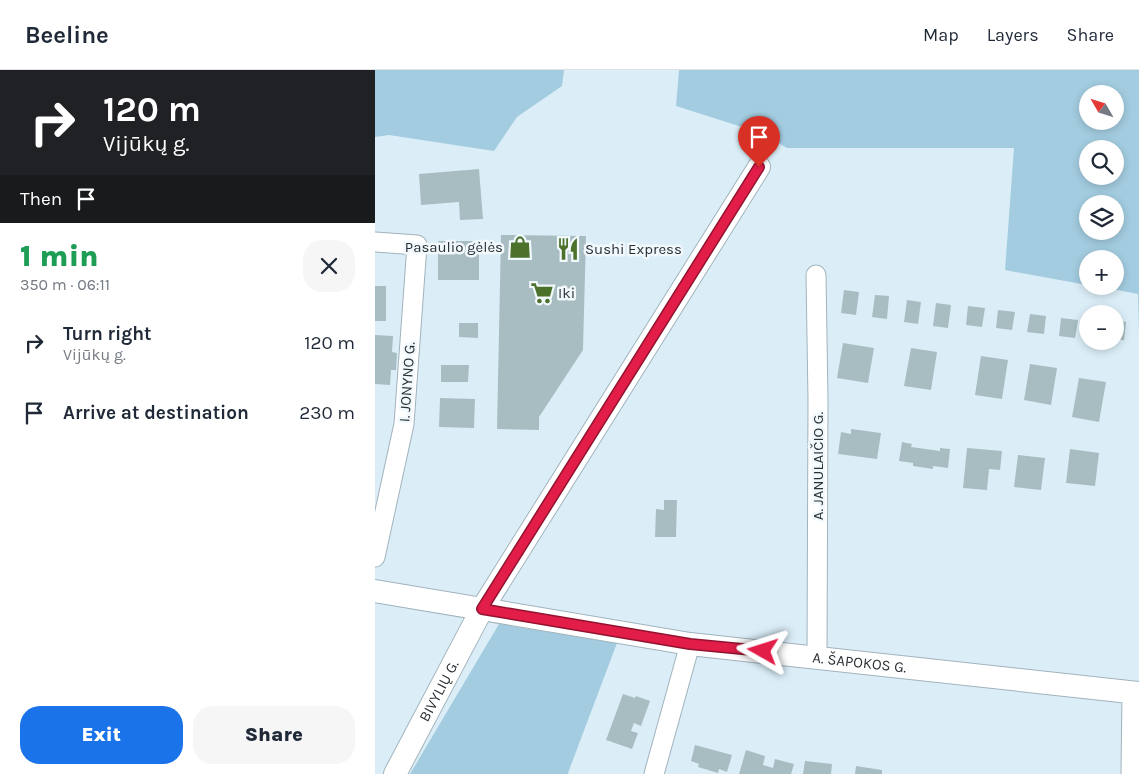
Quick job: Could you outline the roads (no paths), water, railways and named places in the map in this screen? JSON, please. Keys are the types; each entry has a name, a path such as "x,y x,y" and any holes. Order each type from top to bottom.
{"street":[{"name":"BIVYLIŲ G.","path":"395,774 482,609 759,167"},
{"name":"I. JONYNO G.","path":"375,242 417,245 405,424 375,557"},
{"name":"A. JANULAIČIO G.","path":"816,275 818,400 817,657"},
{"name":"A. ŠAPOKOS G.","path":"375,592 690,644 1136,693"},
{"path":"654,774 690,644"},
{"path":"1131,774 1136,693"}],"place":[{"name":"Pasaulio gėlės","path":"520,247"},
{"name":"Sushi Express","path":"568,249"},
{"name":"Iki","path":"542,293"}]}
